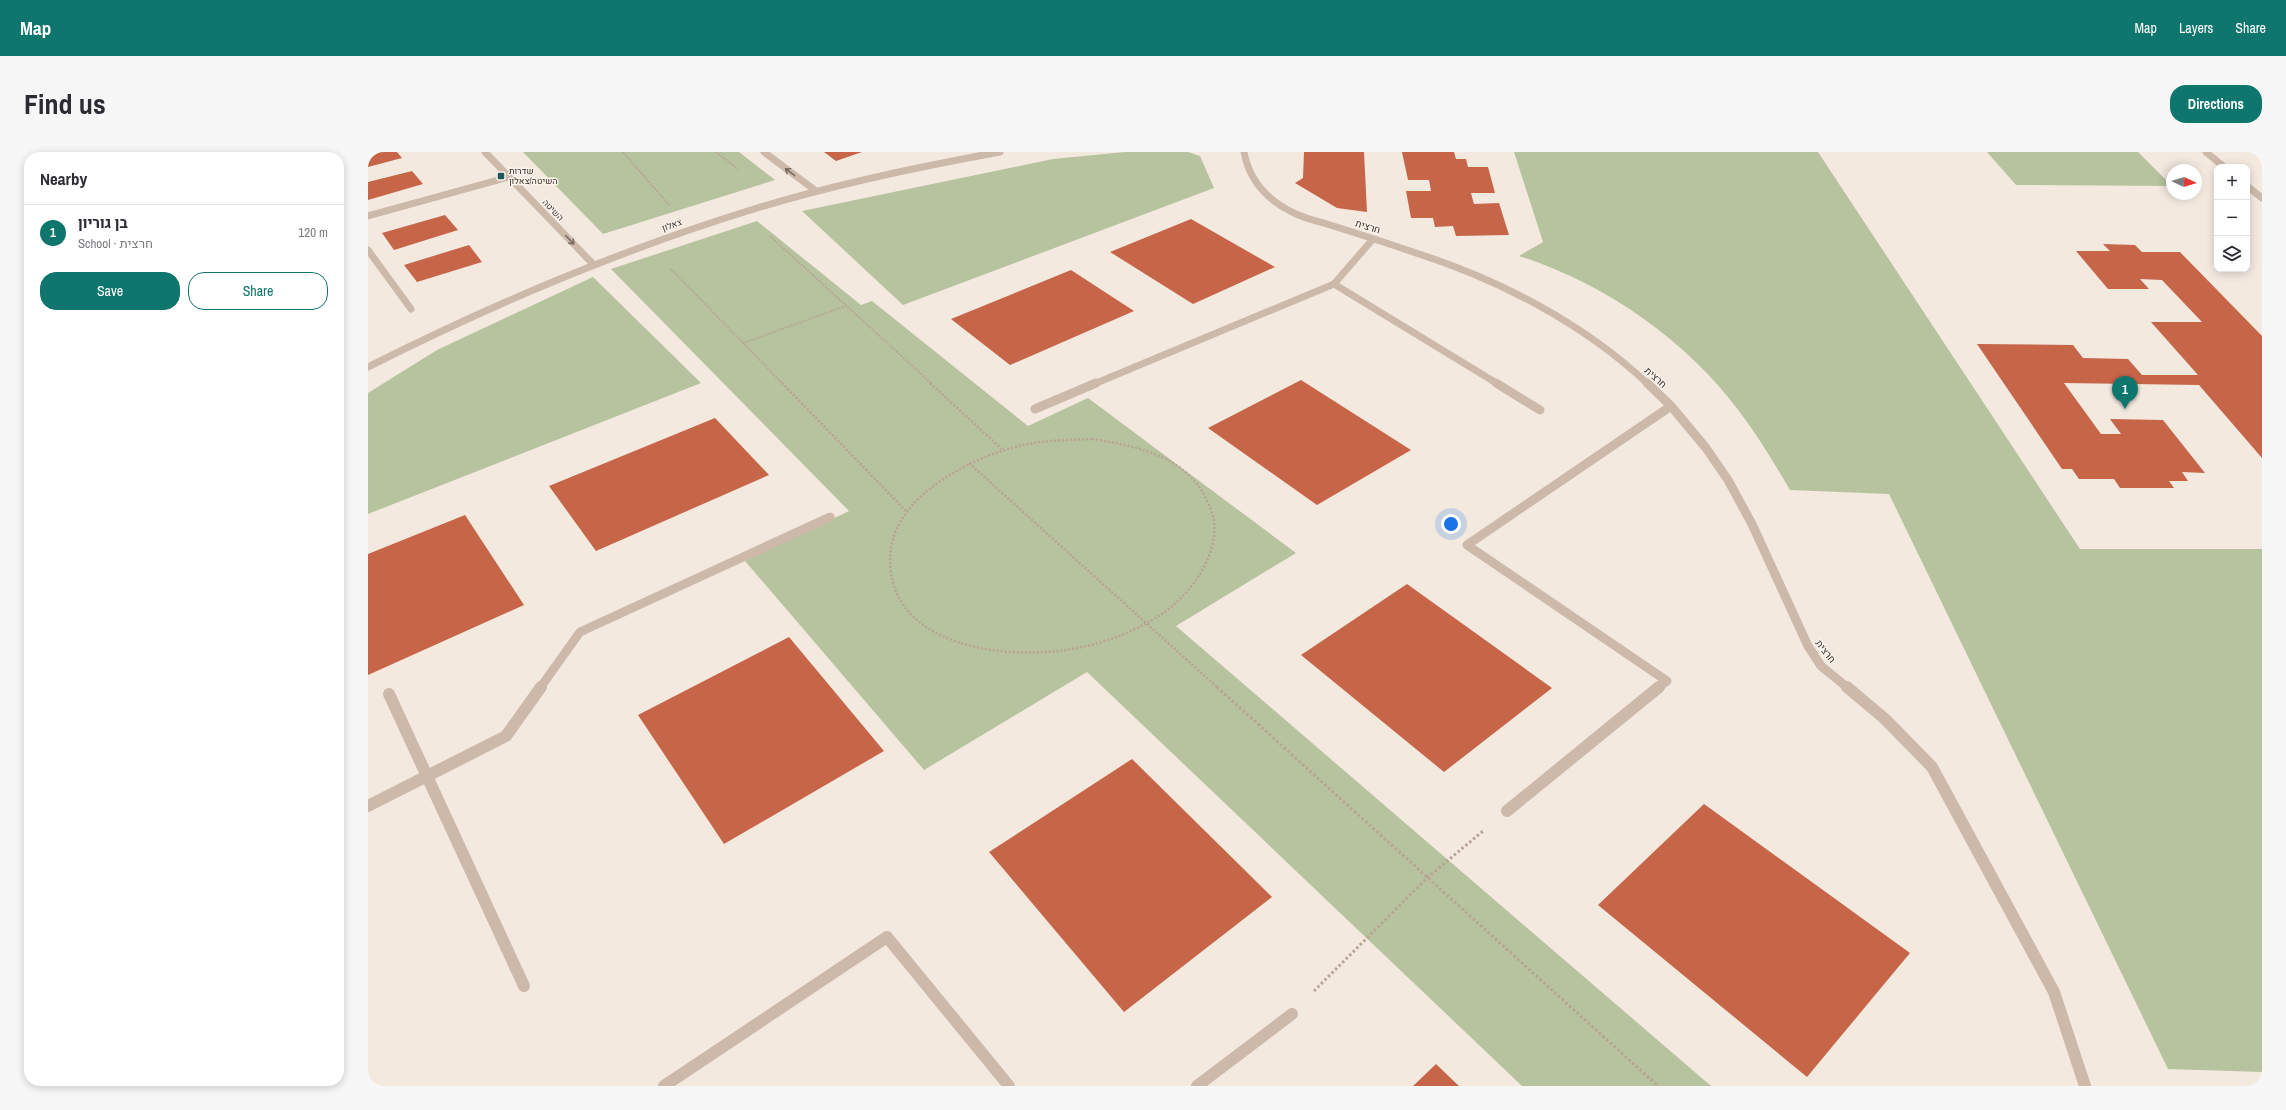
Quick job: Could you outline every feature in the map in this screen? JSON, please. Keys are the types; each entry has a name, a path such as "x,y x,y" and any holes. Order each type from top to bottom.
{"street":[{"name":"השיטה","path":"485,152 592,263"},
{"path":"764,152 816,191"},
{"name":"צאלון","path":"368,367 473,315 592,263 691,229 816,191 936,164 1000,152"},
{"name":"חרצית","path":"1244,152 1245,164 1253,183 1266,196 1291,212 1463,268 1550,312 1591,339 1639,376 1671,406 1706,448 1728,480 1752,524 1808,646 1821,666 1885,719 1932,767 2054,992 2085,1086"},
{"path":"2206,152 2220,164"},
{"path":"368,216 509,177"},
{"path":"2250,188 2262,198"},
{"path":"1035,409 1334,284 1373,239"},
{"path":"368,250 411,309"},
{"path":"1334,284 1540,410"},
{"path":"1507,812 1667,682 1467,546 1671,406"},
{"path":"368,806 506,736 580,632 830,516"},
{"path":"389,694 524,986"},
{"path":"664,1086 887,937 1008,1086"},
{"path":"1196,1086 1292,1014"}],"path":[{"path":"623,152 691,229"},
{"path":"745,213 1004,450"},
{"path":"647,244 906,512"},
{"path":"743,343 846,306"},
{"path":"1092,439 1132,446 1166,459 1194,478 1211,504 1216,533 1208,564 1187,594 1152,621 1108,641 1058,652 1007,654 961,644 923,626 898,600 888,570 892,539 906,512 935,484 969,463 1004,450 1050,440 1092,439"},
{"path":"969,463 1658,1086"},
{"path":"1292,1014 1427,878 1507,812"}],"green space":[{"path":"523,152 739,152 775,180 603,234"},
{"path":"1125,152 1188,152 1200,156 1214,188 903,305 802,211 1053,159"},
{"path":"1514,152 1818,152 2080,549 2262,549 2262,1072 2168,1069 1889,494 1790,490 1739,411 1718,385 1669,338 1612,298 1551,268 1519,256 1543,242"},
{"path":"1987,152 2138,152 2166,180 2166,186 2016,185"},
{"path":"757,221 861,305 872,301 1028,426 1088,398 1296,553 1176,626 1711,1086 1522,1086 1087,672 924,770 745,561 849,511 611,269"},
{"path":"593,277 701,383 368,514 368,393 437,350"}],"building":[{"path":"368,152 397,152 402,158 368,167"},
{"path":"824,152 862,152 836,161"},
{"path":"1304,152 1364,152 1367,212 1337,208 1295,183 1303,178"},
{"path":"1402,152 1454,152 1456,159 1466,159 1468,167 1488,167 1495,193 1471,193 1474,204 1499,203 1509,235 1456,236 1453,226 1435,227 1433,218 1411,218 1406,191 1431,191 1429,180 1408,180"},
{"path":"412,171 423,184 368,200 368,182"},
{"path":"445,215 458,230 394,250 382,233"},
{"path":"1191,219 1275,267 1193,304 1110,252"},
{"path":"2103,244 2135,245 2142,252 2180,252 2262,336 2262,458 2199,385 2064,383 2101,434 2121,434 2110,419 2163,420 2205,473 2182,472 2188,481 2169,481 2174,488 2120,488 2114,479 2079,479 2072,469 2062,469 1977,344 2073,345 2083,358 2128,359 2142,375 2198,375 2151,322 2202,322 2162,280 2140,279 2149,289 2108,289 2076,251 2110,251"},
{"path":"469,245 482,262 417,282 404,265"},
{"path":"1071,270 1134,311 1010,365 951,319"},
{"path":"1301,380 1411,450 1317,505 1208,428"},
{"path":"715,418 769,475 596,551 549,486"},
{"path":"465,515 524,605 368,675 368,554"},
{"path":"1407,584 1552,688 1444,772 1301,655"},
{"path":"789,637 884,751 724,844 638,715"},
{"path":"1132,759 1272,897 1124,1012 989,852"},
{"path":"1704,804 1910,953 1807,1077 1598,905"},
{"path":"1436,1064 1459,1086 1413,1086"}],"place":[{"name":"שדרות השיטה/צאלון","path":"501,176"},
{"name":"בן גוריון","path":"2125,409"}]}
